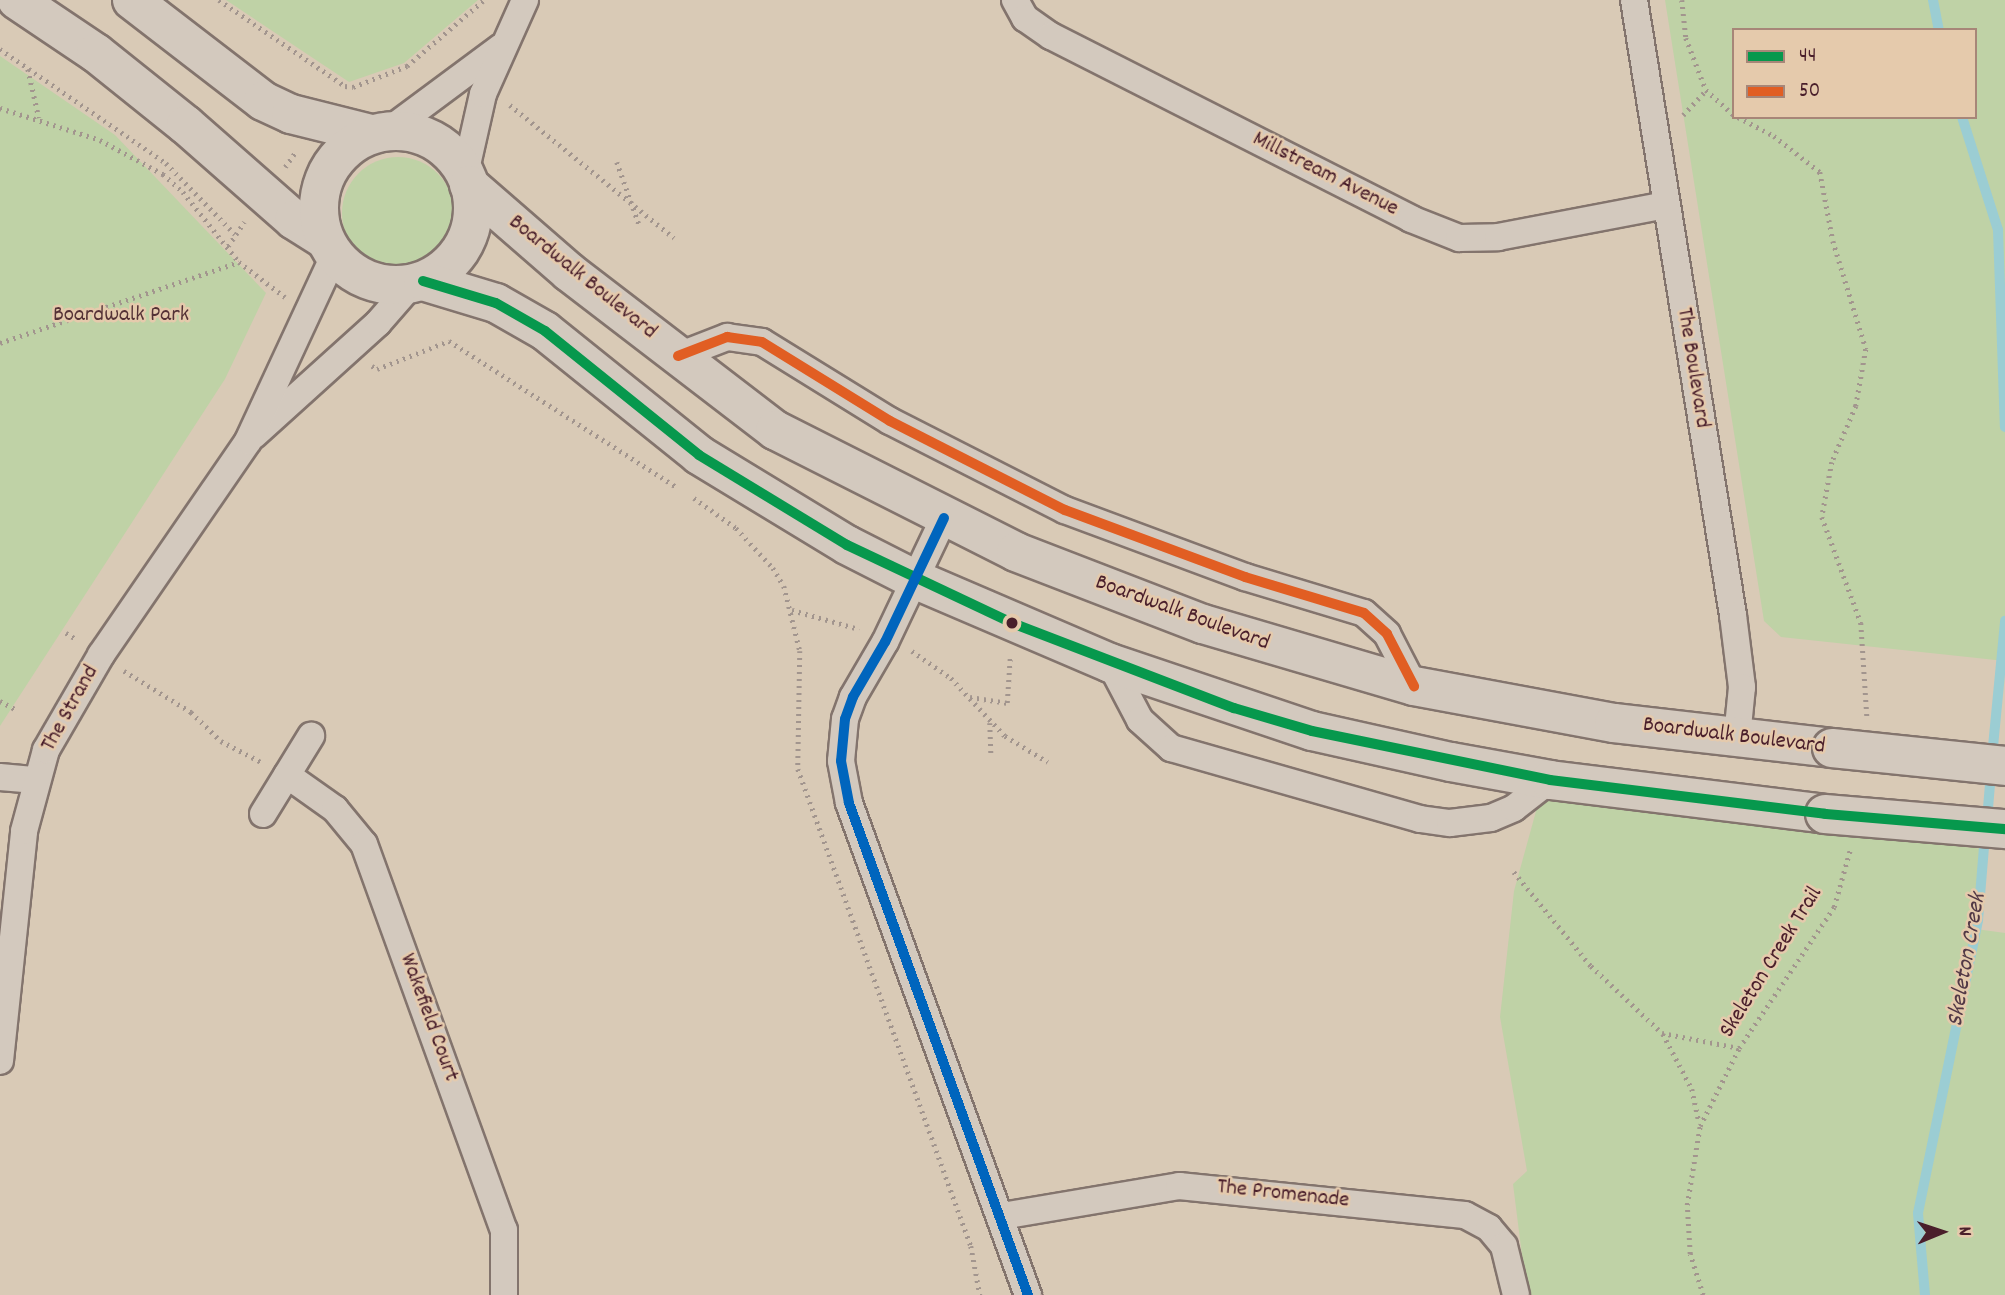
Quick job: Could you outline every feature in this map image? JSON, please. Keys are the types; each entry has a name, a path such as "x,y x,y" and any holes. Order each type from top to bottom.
{"main road":[{"path":"17,0 106,61 369,281 417,283 517,313 545,331 699,455 847,545 914,579 1012,623 1110,663 1312,731 1550,780 1825,814 2005,829"},
{"path":"132,0 263,101 291,114 380,133 412,132 433,141 452,155 467,179 473,208 459,252 443,270 417,283"},
{"path":"329,247 318,214 321,189 331,165 349,146 380,133"},
{"name":"Boardwalk Boulevard","path":"467,179 569,272 775,430 944,518 1164,610 1310,659 1414,685 1614,723 2005,766"}],"street":[{"path":"380,133 476,80 502,46 525,0"},
{"name":"Millstream Avenue","path":"1015,0 1025,18 1051,36 1411,219 1459,238 1498,237 1666,205"},
{"name":"The Boulevard","path":"1634,0 1733,615 1742,687 1737,737"},
{"path":"467,179 476,80"},
{"name":"The Strand","path":"0,1061 24,831 36,780 56,728 101,655 248,441 310,307 329,247"},
{"name":"The Strand","path":"248,441 378,323 417,283"},
{"path":"678,356 727,337 762,342 890,421 1065,510 1245,577 1364,613 1387,634 1414,685"},
{"path":"944,518 845,719 841,741 844,780 1028,1295"},
{"path":"1110,663 1140,720 1171,748 1420,819 1450,823 1492,818 1514,808 1550,780"},
{"path":"263,814 299,755"},
{"name":"Wakefield Court","path":"299,755 335,809 364,844 505,1230 505,1295"},
{"path":"0,777 36,780"},
{"name":"The Promenade","path":"1002,1216 1179,1186 1465,1215 1489,1228 1504,1246 1516,1295"}],"path":[{"path":"219,0 345,86 407,66 484,0"},
{"path":"1682,0 1686,38 1706,90 1732,113"},
{"path":"433,44 674,238"},
{"path":"0,48 166,163 235,234"},
{"path":"28,68 39,118"},
{"path":"0,108 39,118 100,140 163,174 228,246 239,262 273,292 310,307"},
{"path":"1742,119 1773,136 1820,172 1833,241 1866,349 1856,406 1832,462 1822,517 1861,623 1866,729"},
{"path":"617,162 639,224"},
{"path":"0,343 239,262"},
{"path":"377,369 449,341 481,358 718,513 774,568 792,610 802,690 797,769 971,1246 981,1295"},
{"path":"792,610 846,623 885,642 900,644 933,664 969,697 989,721 1048,762"},
{"path":"969,697 1007,703 1012,623"},
{"path":"66,633 191,712 221,741 253,758 279,767 299,755"},
{"path":"0,701 15,709"},
{"path":"989,721 994,741 991,753"},
{"name":"Skeleton Creek Trail","path":"1703,1295 1690,1254 1687,1205 1700,1126 1739,1048 1834,907 1851,844"},
{"path":"1514,872 1591,966 1662,1033 1692,1090 1700,1126"},
{"path":"1662,1033 1739,1048"}],"green space":[{"path":"226,0 478,0 404,63 349,82"},
{"path":"1665,0 2005,0 2005,661 1781,637 1764,621"},
{"name":"Boardwalk Park","path":"0,56 115,135 266,293 225,379 0,726"},
{"path":"398,157 419,161 438,173 450,192 454,213 450,234 438,253 419,265 398,269 377,265 358,253 346,234 342,213 346,192 358,173 377,161"},
{"path":"1541,793 1795,829 1984,849 1976,929 2005,933 2005,1295 1527,1295 1513,1184 1527,1171 1500,1017 1514,891"}],"waterway":[{"name":"Skeleton Creek","path":"1933,0 1939,28"},
{"name":"Skeleton Creek","path":"1963,119 1998,230 2005,427"},
{"name":"Skeleton Creek","path":"1992,757 2005,621"},
{"name":"Skeleton Creek","path":"1987,820 1991,772"},
{"name":"Skeleton Creek","path":"1925,1295 1918,1213 1978,920 1985,835"}],"transit line":[{"name":"44","path":"423,281 496,303 545,331 699,455 847,545 1012,623 1234,708 1312,731 1550,780 1825,814 2005,829"},
{"name":"50","path":"678,356 727,337 762,342 890,421 1065,510 1245,577 1364,613 1387,634 1414,686"},
{"path":"944,518 885,642 853,697 845,719 841,761 849,803 1028,1295"}]}
